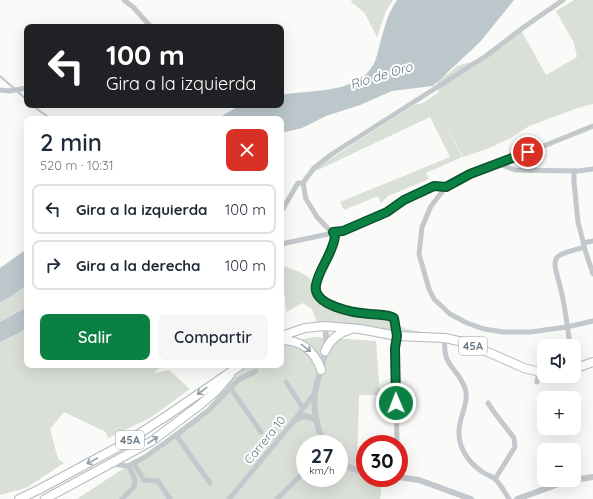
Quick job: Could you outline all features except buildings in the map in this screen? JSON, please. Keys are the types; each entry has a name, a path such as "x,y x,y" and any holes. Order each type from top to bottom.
{"highway":[{"name":"45A","path":"284,335 305,328 324,326 360,329 397,336 445,338 480,348 524,368 537,372"},
{"path":"325,351 330,342 338,335 346,331 360,329"},
{"path":"284,340 293,341 307,348 317,360 321,370"},
{"path":"581,366 593,362"},
{"name":"45A","path":"45,499 152,441 176,424 217,390 236,368"},
{"name":"45A","path":"19,499 120,446 236,368"}],"street":[{"path":"124,0 133,7 148,24"},
{"path":"284,207 298,183 303,183 314,168 332,154 486,56 521,29 563,0"},
{"path":"0,90 9,91 24,88"},
{"path":"593,126 499,164 470,174 446,187 432,206 422,227 418,254 429,289 434,299 450,314 467,323 484,329 503,332 530,332 593,320"},
{"path":"499,164 515,170 574,171 593,169"},
{"path":"574,171 578,222 593,274"},
{"path":"303,183 306,199 325,226 333,232 335,236 335,242 320,271 315,286 316,294 326,303 349,311 372,315 391,316 394,318 397,336 395,348 397,435"},
{"path":"284,243 343,231 387,212 404,200 434,186 446,187"},
{"path":"569,339 563,297 555,268 556,259 559,255 593,240"},
{"path":"321,435 314,409 315,393 325,351 326,337 324,326"},
{"path":"445,338 445,356 461,380 466,393 458,434 463,450 470,461 484,473 495,479 509,499"},
{"path":"112,464 128,466 134,464 176,436 209,410 230,387 240,379 256,371"},
{"path":"286,382 303,408"},
{"path":"230,387 261,432"},
{"name":"Carrera 10","path":"229,499 294,421 315,393"},
{"path":"488,403 514,438 516,443 495,479"},
{"path":"294,421 299,417 306,416 312,418 317,423"},
{"path":"176,436 210,483"},
{"path":"134,464 144,480 158,481 170,499"},
{"path":"122,499 128,497 136,482 132,470 128,466"},
{"path":"581,479 593,477"},
{"path":"408,478 419,480 471,499"},
{"path":"277,499 296,480"},
{"path":"517,499 550,487"}],"shaded area":[{"path":"352,0 393,0 386,11 377,37 364,12 351,2"},
{"path":"574,0 593,0 593,104 529,126 511,138 487,149 463,157 443,119 462,157 426,173 429,179 388,196 381,203 378,196 344,210 340,202 450,157 430,117 301,178 414,105 423,103 439,92 436,80 448,74 457,66 485,58 521,30 546,75 577,57 574,43 556,11"},
{"path":"284,266 308,277 313,283 316,296 326,305 384,317 406,329 444,336 397,335 317,323 312,309 303,303 286,312"},
{"path":"24,287 24,309 0,322 0,302"},
{"path":"24,329 24,368 160,368 154,373 169,370 190,389 150,418 108,438 106,432 64,412 50,429 58,459 64,463 26,488 0,495 0,342"},
{"path":"316,337 376,341 380,395 359,395 358,435 356,435 356,487 382,487 380,499 77,499 147,453 206,409 236,375 246,368 284,368 284,342"}],"water":[{"name":"Río de Oro","path":"397,0 514,0 480,42 433,86 392,91 360,105 326,116 302,128 284,132 284,116 222,116 235,108 284,108 284,95 337,88 351,84 362,77 371,68 377,55 387,19"},
{"path":"24,251 24,287 0,302 0,268"},
{"path":"24,309 24,329 0,342 0,322"}],"waterway":[{"path":"0,76 24,97"},
{"path":"36,108 47,116"}],"route":[{"path":"396,403 395,348 397,336 394,318 391,316 372,315 349,311 326,303 316,294 315,286 320,271 335,242 333,232 343,231 387,212 404,200 434,186 446,187 470,174 528,152"}]}
